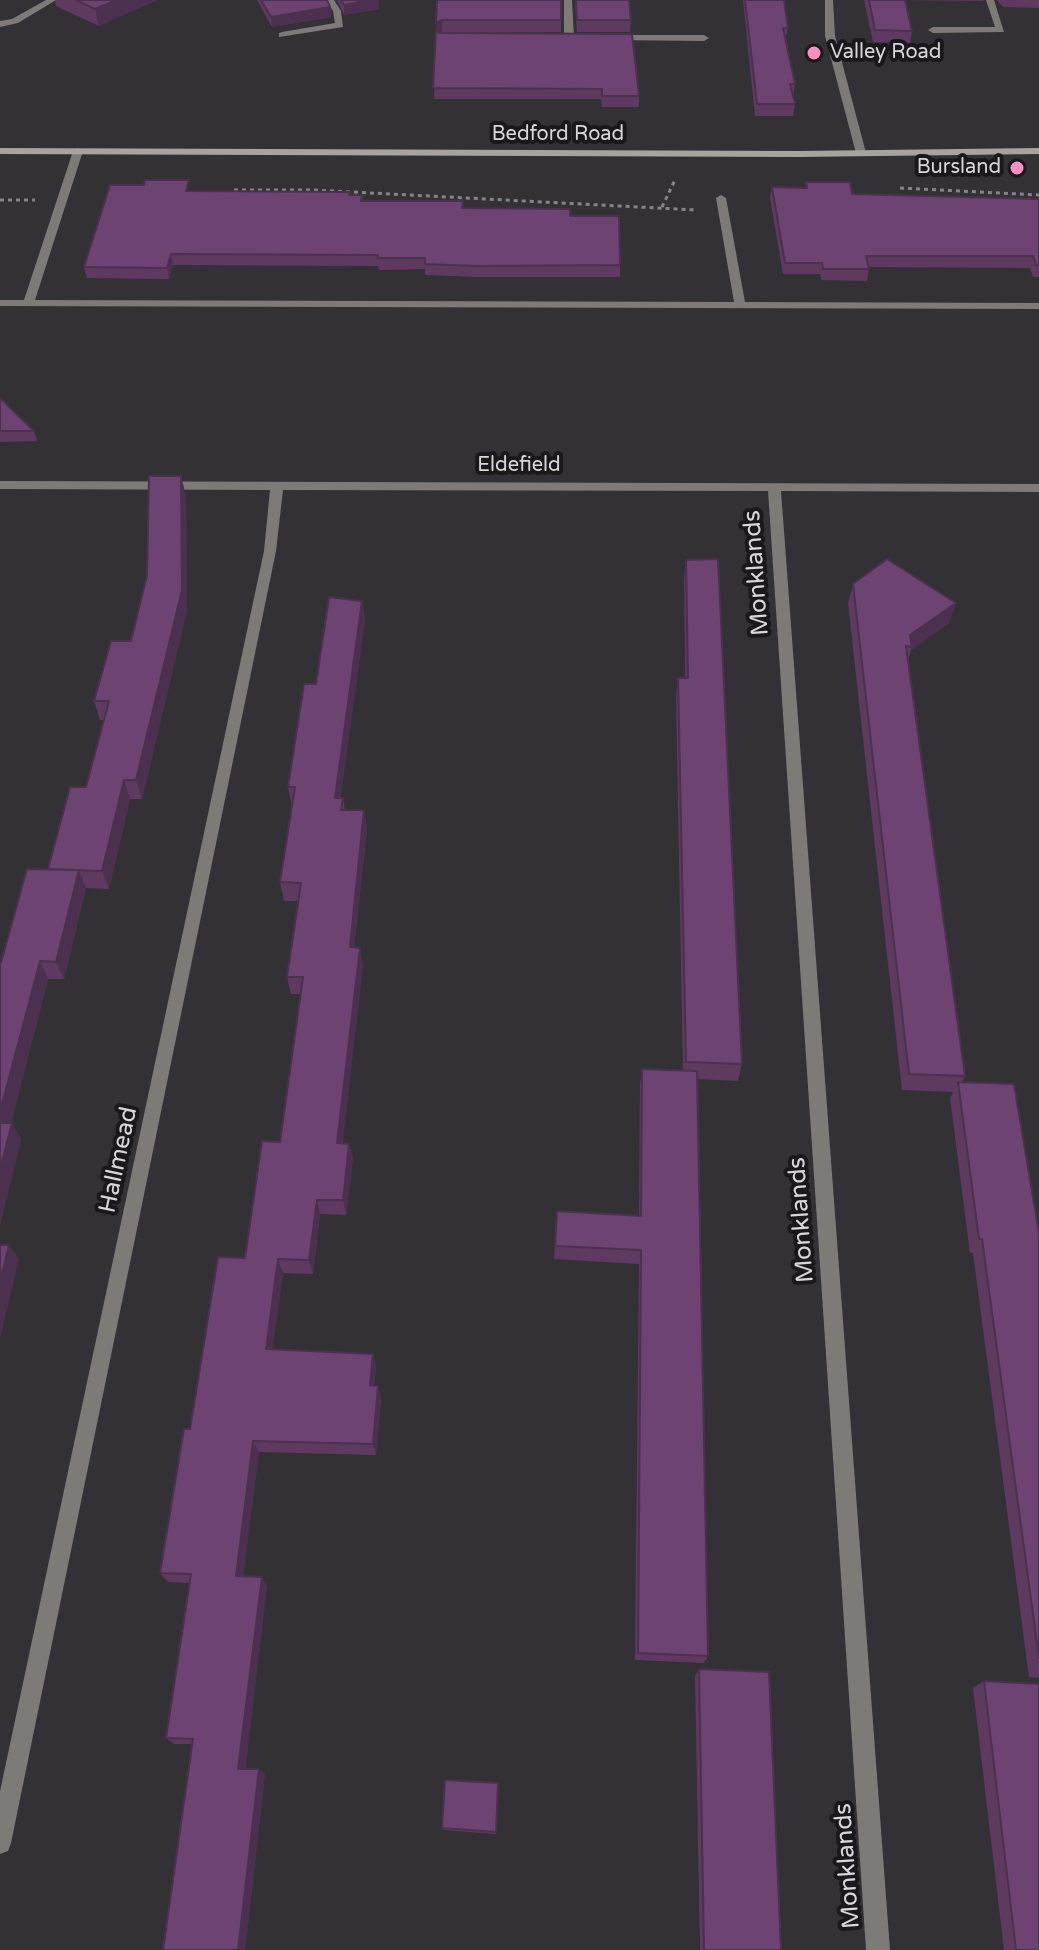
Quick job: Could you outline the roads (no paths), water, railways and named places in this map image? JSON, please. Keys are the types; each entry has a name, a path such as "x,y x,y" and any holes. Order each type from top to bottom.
{"street":[{"path":"0,24 15,21 52,0"},
{"path":"282,35 340,25 337,11 330,0"},
{"path":"568,0 569,38"},
{"path":"829,0 830,36 861,153"},
{"path":"933,30 1001,30 990,0"},
{"path":"553,38 584,38"},
{"path":"599,38 704,38"},
{"name":"Bedford Road","path":"0,151 1039,151"},
{"path":"28,303 78,151"},
{"path":"721,198 740,304"},
{"path":"0,303 1039,306"},
{"name":"Eldefield","path":"0,485 1039,488"},
{"name":"Hallmead","path":"0,1843 270,551 277,486"},
{"name":"Monklands","path":"774,486 878,1950"}],"place":[{"name":"Valley Road","path":"814,53"},
{"name":"Bursland","path":"1017,168"}]}
